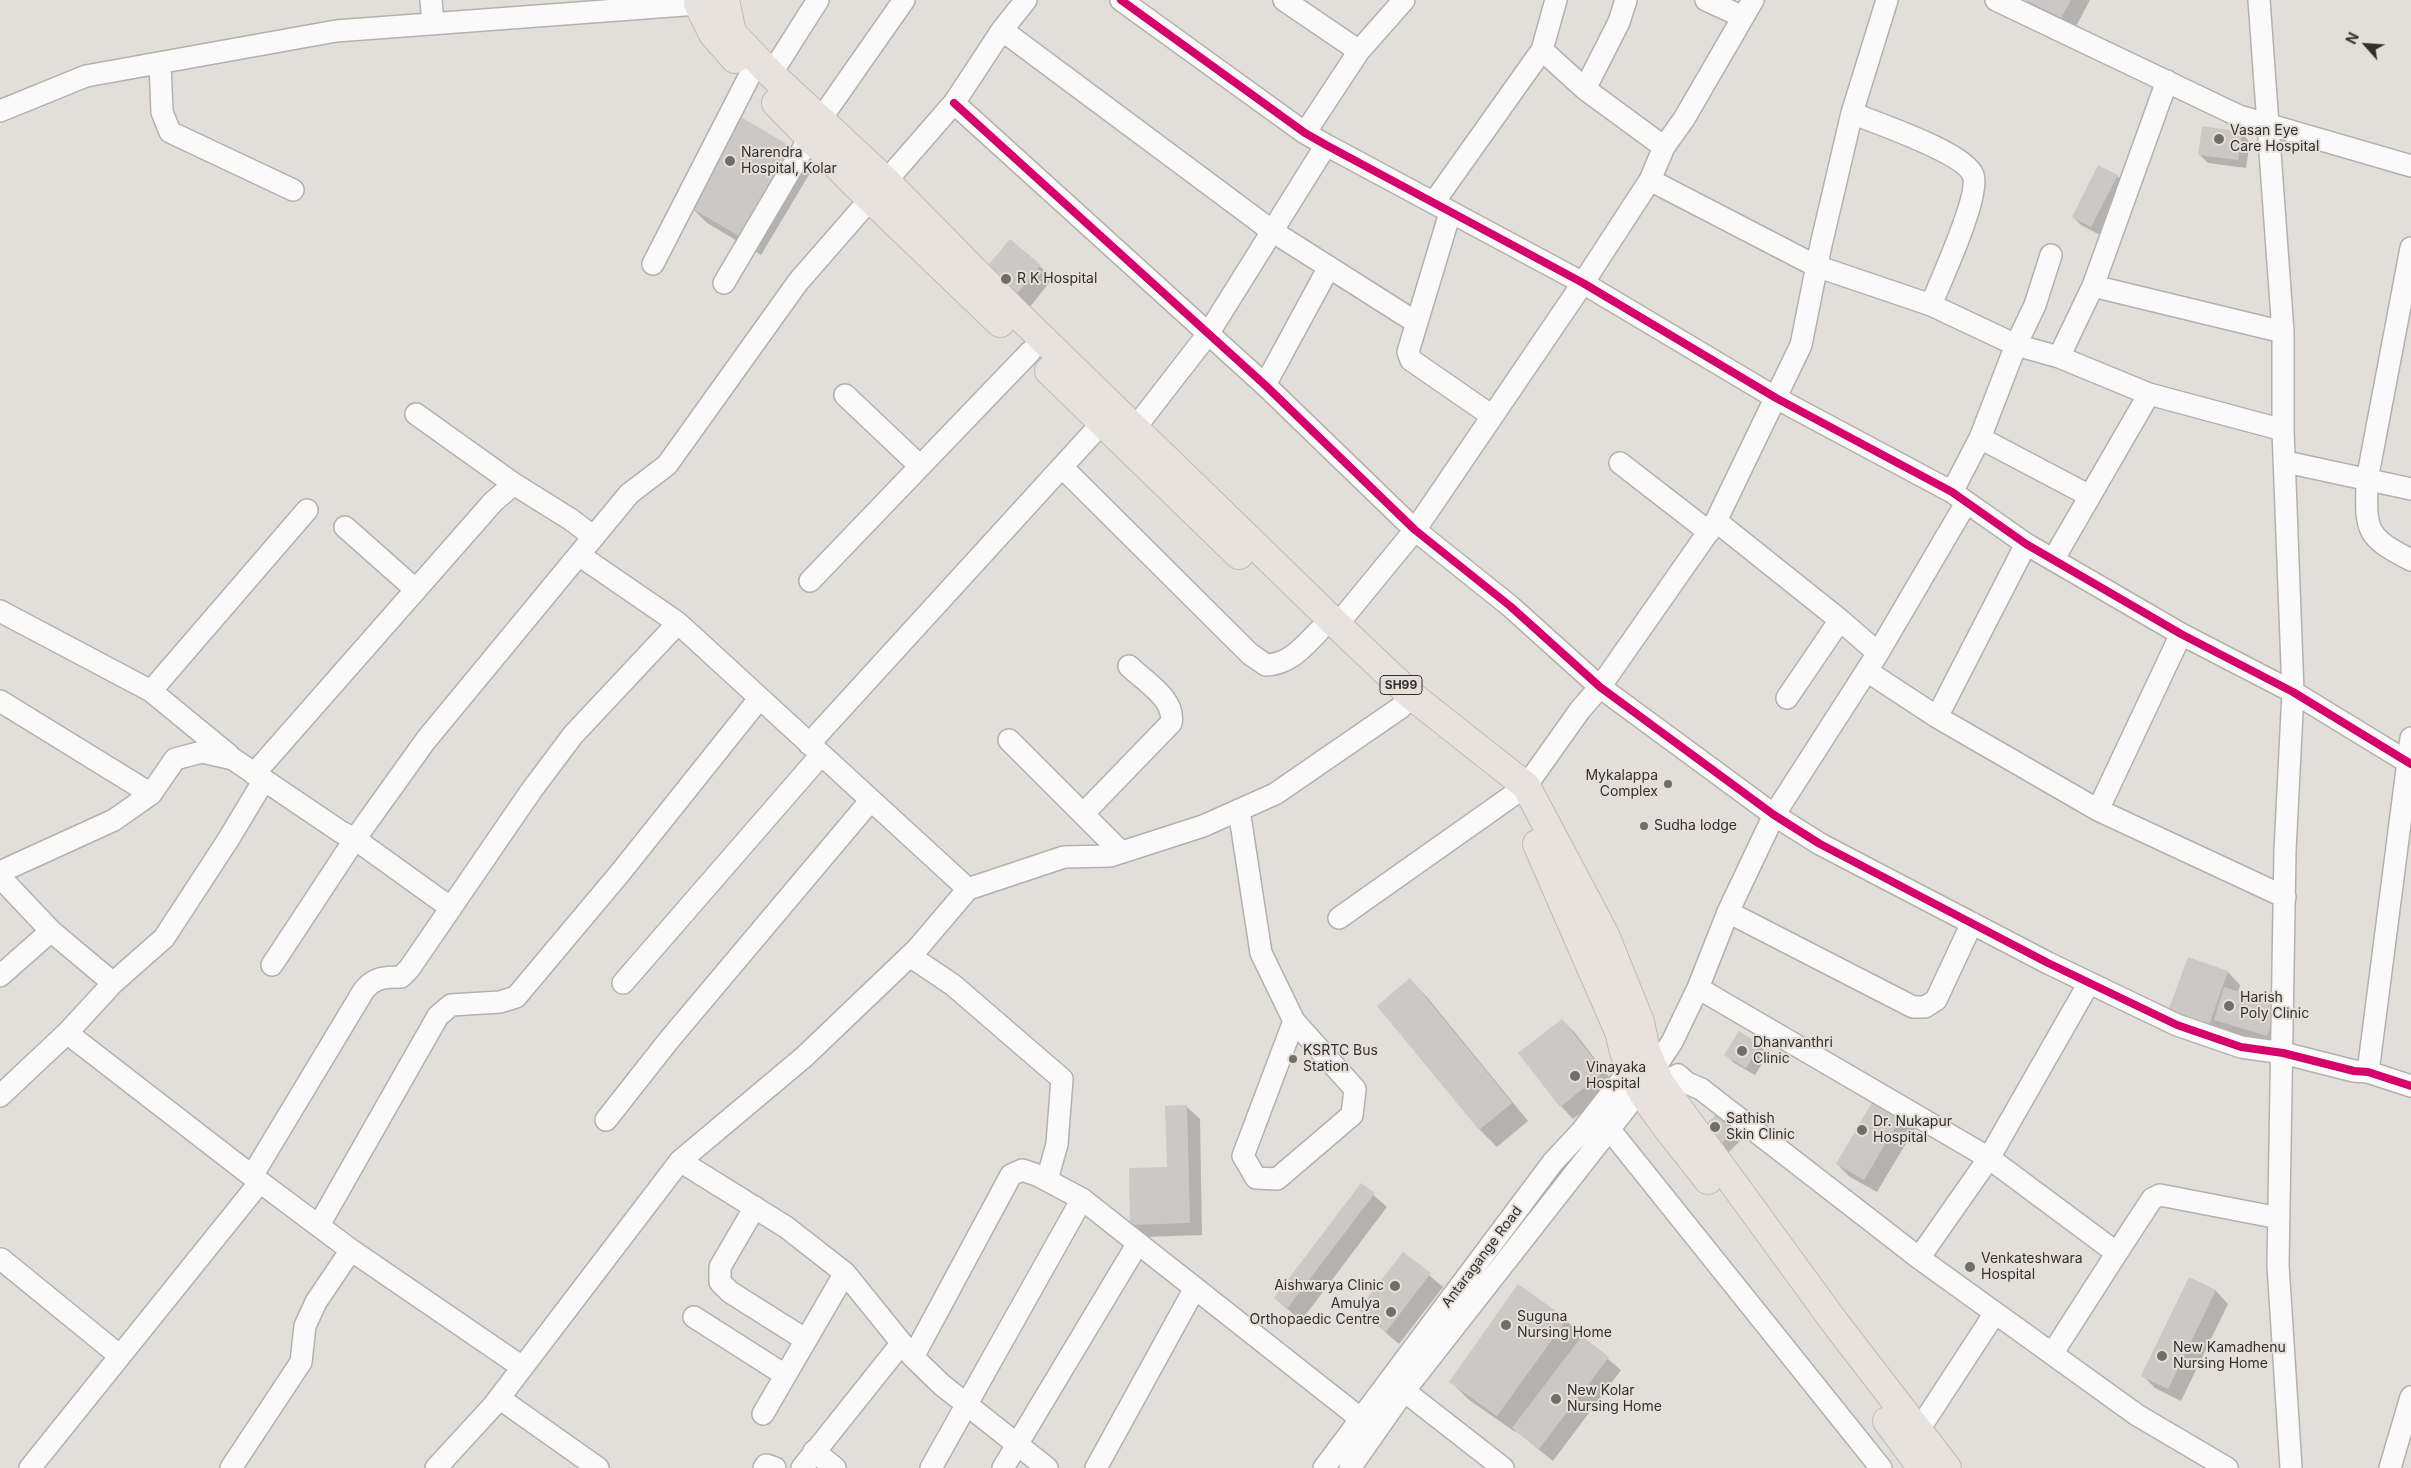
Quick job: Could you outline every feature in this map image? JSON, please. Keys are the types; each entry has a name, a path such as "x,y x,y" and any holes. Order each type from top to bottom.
{"main road":[{"name":"SH99","path":"725,0 732,33 760,75"},
{"name":"SH99","path":"699,2 713,34 760,75 878,190 1030,352 1102,423 1328,628 1406,702 1519,792 1543,855 1620,1034 1922,1468"},
{"name":"SH99","path":"878,190 1013,310 1136,428 1328,628"},
{"name":"SH99","path":"1646,1072 1947,1468"}],"street":[{"path":"431,0 433,24"},
{"path":"653,264 760,75 818,0"},
{"path":"724,283 815,128 904,0"},
{"path":"272,965 355,839 426,740 629,494 667,466 798,282 954,103 1002,30 1026,0"},
{"path":"1121,0 1305,133 1584,283 1776,398 1959,497 2026,544 2053,560 2181,634 2293,692 2409,762"},
{"path":"1284,0 1359,51"},
{"path":"1305,133 1359,51 1404,0"},
{"path":"1492,416 1410,360 1408,352 1417,323 1442,208 1542,50 1556,0"},
{"path":"1585,89 1620,22 1626,0"},
{"path":"1062,467 1250,654 1266,666 1280,664 1301,650 1328,628 1415,530 1584,283 1650,180 1664,147 1684,119 1748,9 1706,0"},
{"path":"1340,918 1519,792 1580,710 1600,687 1712,527 1800,346 1816,266 1852,113 1887,0"},
{"path":"2258,0 2283,332 2283,430 2286,462 2293,692 2285,898 2278,1265 2291,1468"},
{"path":"0,111 86,76 336,31 433,24 603,6 699,2"},
{"path":"2008,3 2239,116 2267,126 2411,166"},
{"path":"1002,30 1272,231 1417,323"},
{"path":"1542,50 1585,89 1664,147"},
{"path":"160,63 162,112 170,132 293,190"},
{"path":"2059,357 2093,286 2167,81"},
{"path":"954,103 1265,385 1415,530 1510,606 1600,687 1774,815 1820,844 2089,983 2177,1025 2241,1047 2283,1053 2354,1071 2368,1072 2411,1086"},
{"path":"1852,113 1945,151 1966,164 1974,176 1972,202 1931,305"},
{"path":"1136,428 1208,334 1326,145"},
{"path":"1650,180 1816,266 1931,305 2016,345 2059,357 2148,394 2283,430"},
{"path":"2411,248 2367,480 2367,524 2375,538 2386,548 2411,560"},
{"path":"1646,1072 1672,1042 1698,988 1728,912 1774,815 1878,653 1959,497 2016,345 2035,305 2051,255"},
{"path":"1265,385 1329,267"},
{"path":"2093,286 2283,332"},
{"path":"810,582 1030,352"},
{"path":"2053,560 2148,394"},
{"path":"845,395 920,466"},
{"path":"416,414 514,484 570,519 594,537"},
{"path":"623,983 815,750 1102,423"},
{"path":"1980,438 2090,496"},
{"path":"2286,462 2411,489"},
{"path":"1620,463 1840,620 1878,653"},
{"path":"0,1096 67,1033 114,983 164,938 228,840 259,777 416,590 493,502 514,484"},
{"path":"151,690 307,510"},
{"path":"345,527 416,590"},
{"path":"1937,717 2026,544"},
{"path":"579,555 678,623 968,889"},
{"path":"0,611 151,690 232,759 341,832 355,839 451,908"},
{"path":"1787,698 1840,620"},
{"path":"30,1468 120,1356 256,1179 364,990 371,982 380,978 402,977 409,969 531,791 573,735 678,623"},
{"path":"2098,810 2181,634"},
{"path":"1083,814 1171,722 1173,713 1169,703 1129,666"},
{"path":"1867,671 1937,717 2098,810 2285,898"},
{"path":"319,1225 438,1016 451,1004 500,1002 516,997 620,873 759,698"},
{"path":"0,700 151,794"},
{"path":"436,1468 499,1398 680,1161 804,1057 910,956 968,889 1064,857 1110,856 1202,826 1275,794 1406,702"},
{"path":"2368,1072 2411,738"},
{"path":"1009,740 1121,852"},
{"path":"0,872 114,820 151,794 175,760 202,752 232,759"},
{"path":"606,1120 669,1040 871,800"},
{"path":"1239,810 1261,953 1294,1021 1355,1090 1352,1115 1277,1179 1256,1178 1243,1156 1294,1021"},
{"path":"0,877 51,931 114,983"},
{"path":"1728,912 1913,1007 1925,1007 1936,1000 1972,923"},
{"path":"0,976 51,931"},
{"path":"910,956 952,985 1062,1079 1056,1144 1047,1180"},
{"path":"1919,1258 1989,1158 2089,983"},
{"path":"1698,988 1989,1158 2110,1248 2120,1248"},
{"path":"67,1033 256,1179 352,1250 522,1367"},
{"path":"1646,1072 1678,1075 1687,1083 1701,1089 1919,1258 2137,1416 2228,1468"},
{"name":"Antaragange Road","path":"1324,1468 1361,1419 1397,1385 1610,1130 1646,1072"},
{"name":"Antaragange Road","path":"1350,1468 1397,1385 1553,1162 1581,1132 1646,1072"},
{"path":"1610,1130 1881,1468"},
{"path":"680,1161 786,1227 844,1273 907,1351 968,1405 1047,1468"},
{"path":"835,1468 808,1460 907,1351 1011,1175 1022,1170 1047,1180 1082,1199 1361,1419"},
{"path":"2052,1354 2152,1198 2160,1195 2280,1218"},
{"path":"931,1468 1082,1199"},
{"path":"755,1207 720,1267 720,1282 730,1292 806,1340"},
{"path":"1003,1468 1138,1243"},
{"path":"231,1468 301,1362 305,1326 316,1302 352,1250"},
{"path":"1,1259 120,1356"},
{"path":"763,1414 844,1273"},
{"path":"1096,1468 1195,1288"},
{"path":"1918,1431 1995,1313"},
{"path":"694,1318 785,1376"},
{"path":"1397,1385 1503,1468"},
{"path":"2390,1468 2411,1397"},
{"path":"499,1398 598,1468"},
{"path":"764,1468 766,1465 775,1468"}],"building":[{"path":"2026,0 2071,0 2061,18"},
{"path":"741,117 797,150 744,239 688,206"},
{"path":"2202,126 2242,132 2238,160 2198,155"},
{"path":"2098,165 2118,175 2091,227 2072,217"},
{"path":"1010,239 1041,265 1012,300 981,274"},
{"path":"2188,957 2228,971 2208,1028 2167,1014"},
{"path":"1410,978 1512,1103 1479,1130 1377,1006"},
{"path":"2224,987 2277,1004 2267,1036 2214,1020"},
{"path":"1562,1019 1604,1072 1560,1107 1518,1053"},
{"path":"1739,1031 1760,1044 1746,1068 1724,1055"},
{"path":"1875,1097 1903,1114 1864,1180 1836,1164"},
{"path":"1187,1105 1190,1223 1130,1225 1129,1168 1167,1167 1165,1106"},
{"path":"1717,1113 1734,1131 1719,1146 1702,1128"},
{"path":"1361,1183 1375,1193 1287,1309 1274,1298"},
{"path":"1403,1252 1431,1273 1386,1332 1358,1310"},
{"path":"2189,1277 2216,1290 2168,1389 2141,1376"},
{"path":"1518,1284 1567,1319 1497,1416 1449,1382"},
{"path":"1582,1336 1609,1357 1539,1449 1512,1428"}],"cycle path":[{"path":"1121,0 1305,133 1583,283 1776,398 1952,492 2026,544 2181,634 2293,692 2411,764"},
{"path":"954,103 1265,385 1415,530 1510,606 1600,687 1774,815 1820,844 2048,963 2177,1025 2241,1047 2283,1053 2354,1071 2368,1072 2411,1086"}],"place":[{"name":"Vasan Eye Care Hospital","path":"2219,139"},
{"name":"Narendra Hospital, Kolar","path":"730,161"},
{"name":"R K Hospital","path":"1006,279"},
{"name":"Mykalappa Complex","path":"1668,784"},
{"name":"Sudha lodge","path":"1644,826"},
{"name":"Harish Poly Clinic","path":"2229,1006"},
{"name":"Dhanvanthri Clinic","path":"1742,1051"},
{"name":"KSRTC Bus Station","path":"1293,1059"},
{"name":"Vinayaka Hospital","path":"1575,1076"},
{"name":"Sathish Skin Clinic","path":"1715,1127"},
{"name":"Dr. Nukapur Hospital","path":"1862,1130"},
{"name":"Venkateshwara Hospital","path":"1970,1267"},
{"name":"Aishwarya Clinic","path":"1395,1286"},
{"name":"Amulya Orthopaedic Centre","path":"1391,1312"},
{"name":"Suguna Nursing Home","path":"1506,1325"},
{"name":"New Kamadhenu Nursing Home","path":"2162,1356"},
{"name":"New Kolar Nursing Home","path":"1556,1399"}]}
